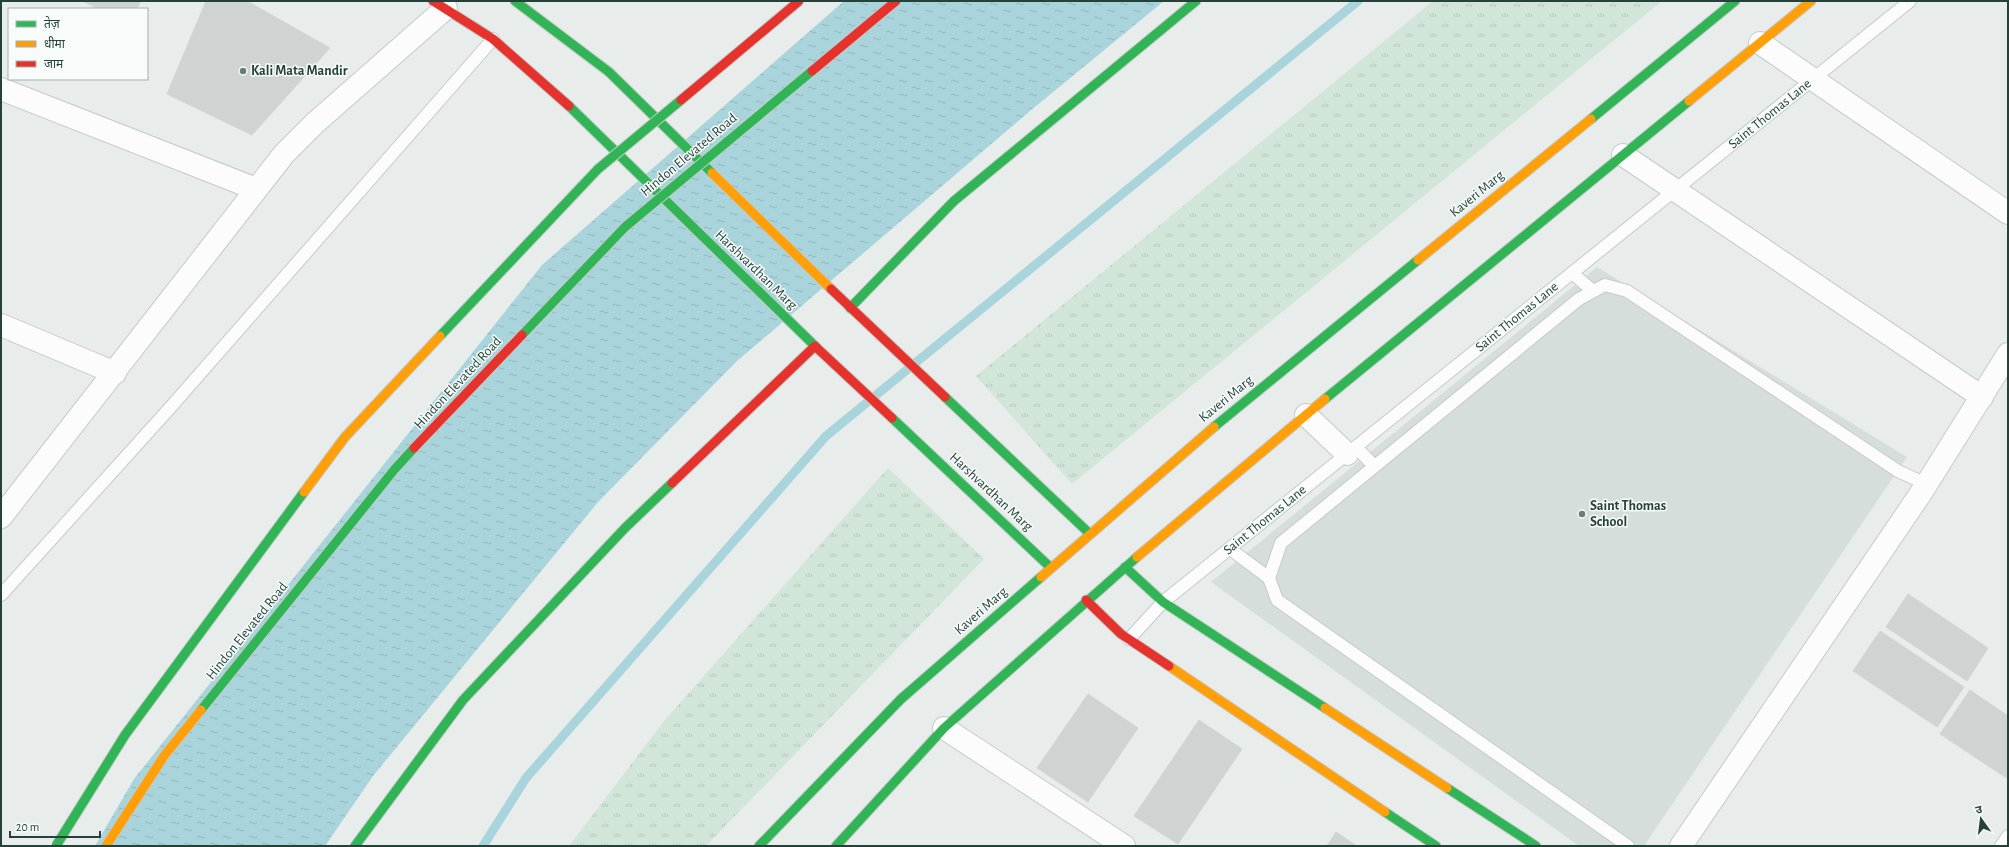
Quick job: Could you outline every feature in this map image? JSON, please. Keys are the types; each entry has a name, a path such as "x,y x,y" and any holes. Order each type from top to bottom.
{"main road":[{"path":"514,1 609,72 850,308 1090,534"},
{"path":"56,846 125,735 345,437 598,169 799,1"},
{"name":"Hindon Elevated Road","path":"106,846 164,756 394,470 625,227 896,1"},
{"path":"850,308 954,201 1196,1"},
{"name":"Kaveri Marg","path":"759,846 901,699 1090,534 1212,429 1736,1"},
{"path":"836,846 944,728 1086,600 1232,475 1811,1"},
{"name":"Harshvardhan Marg","path":"440,4 493,39 574,111 799,331 1051,568"},
{"path":"528,12 536,5"},
{"path":"355,846 464,700 625,528 815,346"},
{"path":"1125,567 1163,602 1536,846"},
{"path":"1086,600 1129,639 1436,846"}],"street":[{"path":"1,517 115,373 284,154 440,4"},
{"path":"1760,43 2008,213"},
{"path":"1,89 256,189"},
{"path":"1623,155 1982,397"},
{"path":"1,325 115,373"},
{"path":"1681,846 1921,493 2008,354"},
{"path":"1306,415 1351,451"},
{"path":"944,728 1124,846"}],"lane":[{"name":"Saint Thomas Lane","path":"1129,639 1163,602 1910,1"},
{"path":"1,595 169,409 493,39"},
{"path":"1572,273 1593,291"},
{"path":"1269,578 1281,543 1579,299 1605,285 1627,291 1898,471 1926,484"},
{"path":"1351,451 1374,466"},
{"path":"1230,549 1269,578 1277,600 1628,846"},
{"path":"2001,846 2008,836"}],"shaded area":[{"name":"Saint Thomas School","path":"1597,267 1907,457 1644,846 1579,846 1211,582"}],"green space":[{"path":"1433,1 1662,1 1072,484 976,376"},
{"path":"888,468 984,559 706,846 569,846 664,721"}],"water":[{"path":"844,1 1164,1 1030,111 737,361 598,502 373,776 325,846 95,846 134,779 542,265"}],"building":[{"path":"83,1 141,1 138,8 96,8"},
{"name":"Kali Mata Mandir","path":"206,1 247,1 330,48 252,135 167,94"},
{"path":"1908,594 1988,648 1967,681 1886,627"},
{"path":"1880,631 1964,687 1937,727 1853,671"},
{"path":"1970,690 2008,716 2008,779 1940,734"},
{"path":"1088,694 1138,728 1088,802 1037,768"},
{"path":"1199,720 1242,749 1178,844 1134,816"},
{"path":"1336,832 1357,846 1327,846"}],"waterway":[{"path":"483,846 526,778 826,436 1358,1"}],"traffic: fast":[{"path":"515,1 609,72 712,173"},
{"path":"850,308 954,201 1196,1"},
{"path":"1591,119 1735,1"},
{"path":"522,335 625,227 812,71"},
{"path":"440,336 598,169 681,100"},
{"path":"1325,399 1689,101"},
{"path":"569,106 817,348"},
{"path":"1214,427 1418,260"},
{"path":"945,397 1090,534"},
{"path":"892,418 1051,568"},
{"path":"201,710 394,470 414,448"},
{"path":"355,846 463,700 625,528 672,483"},
{"path":"56,846 125,735 304,492"},
{"path":"836,846 944,728 1137,557"},
{"path":"1125,567 1163,602 1325,708"},
{"path":"759,846 901,699 1041,577"},
{"path":"1447,788 1536,846"},
{"path":"1385,812 1436,846"}],"traffic: slow":[{"path":"1689,101 1811,1"},
{"path":"1418,260 1591,119"},
{"path":"712,173 831,289"},
{"path":"304,492 345,437 440,336"},
{"path":"1137,557 1325,399"},
{"path":"1041,577 1214,427"},
{"path":"1169,666 1385,812"},
{"path":"1325,708 1447,788"},
{"path":"106,846 164,756 201,710"}],"traffic: jam":[{"path":"433,1 493,39 569,106"},
{"path":"681,100 799,1"},
{"path":"812,71 896,1"},
{"path":"831,289 945,397"},
{"path":"414,448 522,335"},
{"path":"672,483 815,346"},
{"path":"817,348 892,418"},
{"path":"1086,600 1121,634 1169,666"}],"place":[{"name":"Kali Mata Mandir","path":"243,71"},
{"name":"Saint Thomas School","path":"1582,514"}]}
